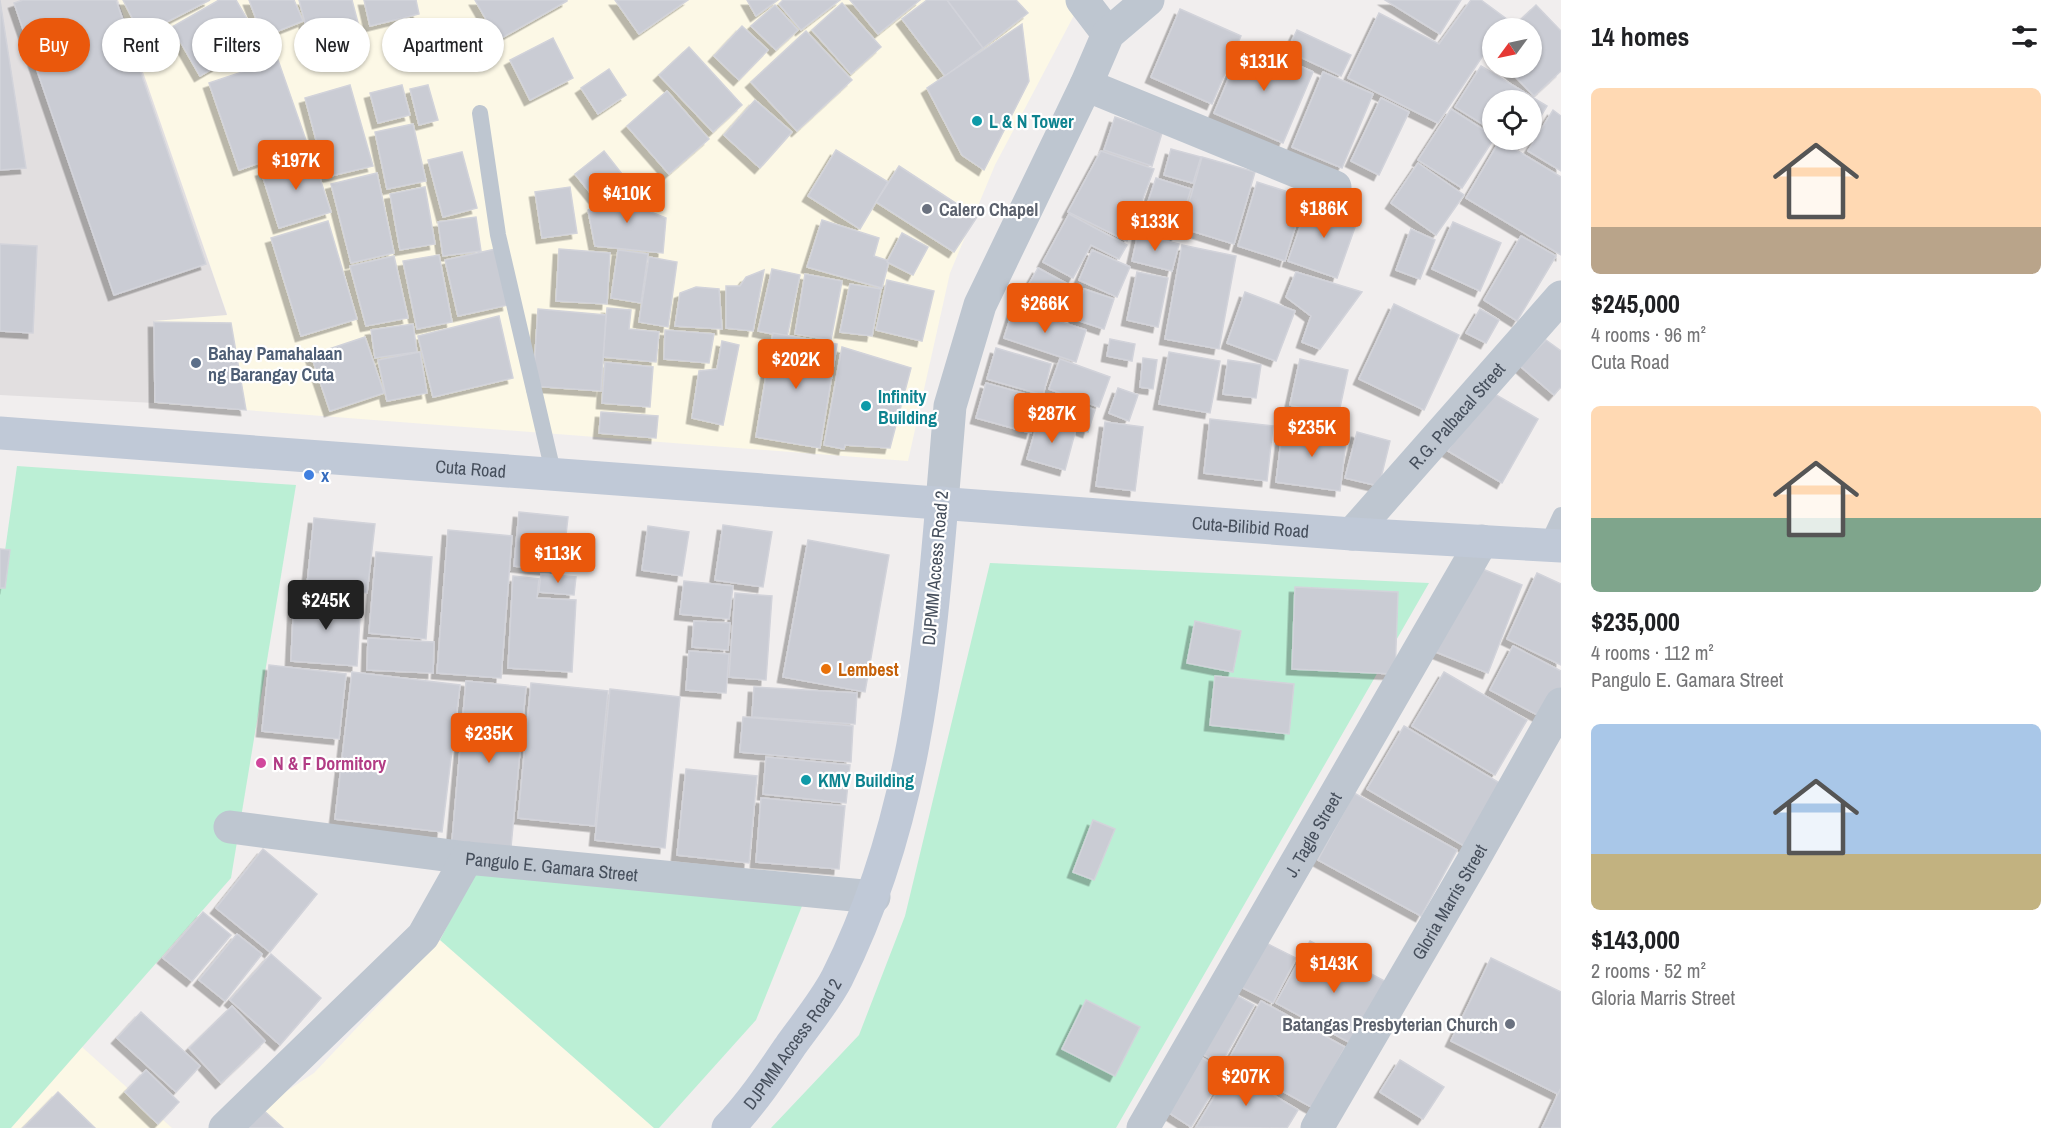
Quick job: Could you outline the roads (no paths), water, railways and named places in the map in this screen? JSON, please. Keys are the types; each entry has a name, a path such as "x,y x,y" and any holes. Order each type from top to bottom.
{"street":[{"path":"1082,0 1108,34 1148,0"},
{"name":"DJPMM Access Road 2","path":"728,1128 774,1070 836,980 874,897 916,739 932,617 950,406 980,305 1086,85 1108,34"},
{"path":"1086,85 1335,187"},
{"name":"R.G. Palbacal Street","path":"1352,534 1561,297"},
{"name":"Cuta Road","path":"0,433 554,476 942,503"},
{"name":"Cuta-Bilibid Road","path":"942,503 1352,534 1554,545"},
{"name":"J. Tagle Street","path":"1143,1128 1482,542"},
{"name":"Gloria Marris Street","path":"1317,1128 1561,704"},
{"name":"Pangulo E. Gamara Street","path":"230,827 467,858 874,897"},
{"path":"225,1128 423,936 467,858"}],"lane":[{"path":"480,113 498,235 554,476"},
{"path":"1554,545 1561,515"}],"place":[{"name":"L & N Tower","path":"977,121"},
{"name":"Calero Chapel","path":"927,209"},
{"name":"Bahay Pamahalaan ng Barangay Cuta","path":"196,363"},
{"name":"Infinity Building","path":"866,406"},
{"name":"x","path":"309,475"},
{"name":"Lembest","path":"826,669"},
{"name":"N & F Dormitory","path":"261,763"},
{"name":"KMV Building","path":"806,780"},
{"name":"Batangas Presbyterian Church","path":"1510,1024"}]}
